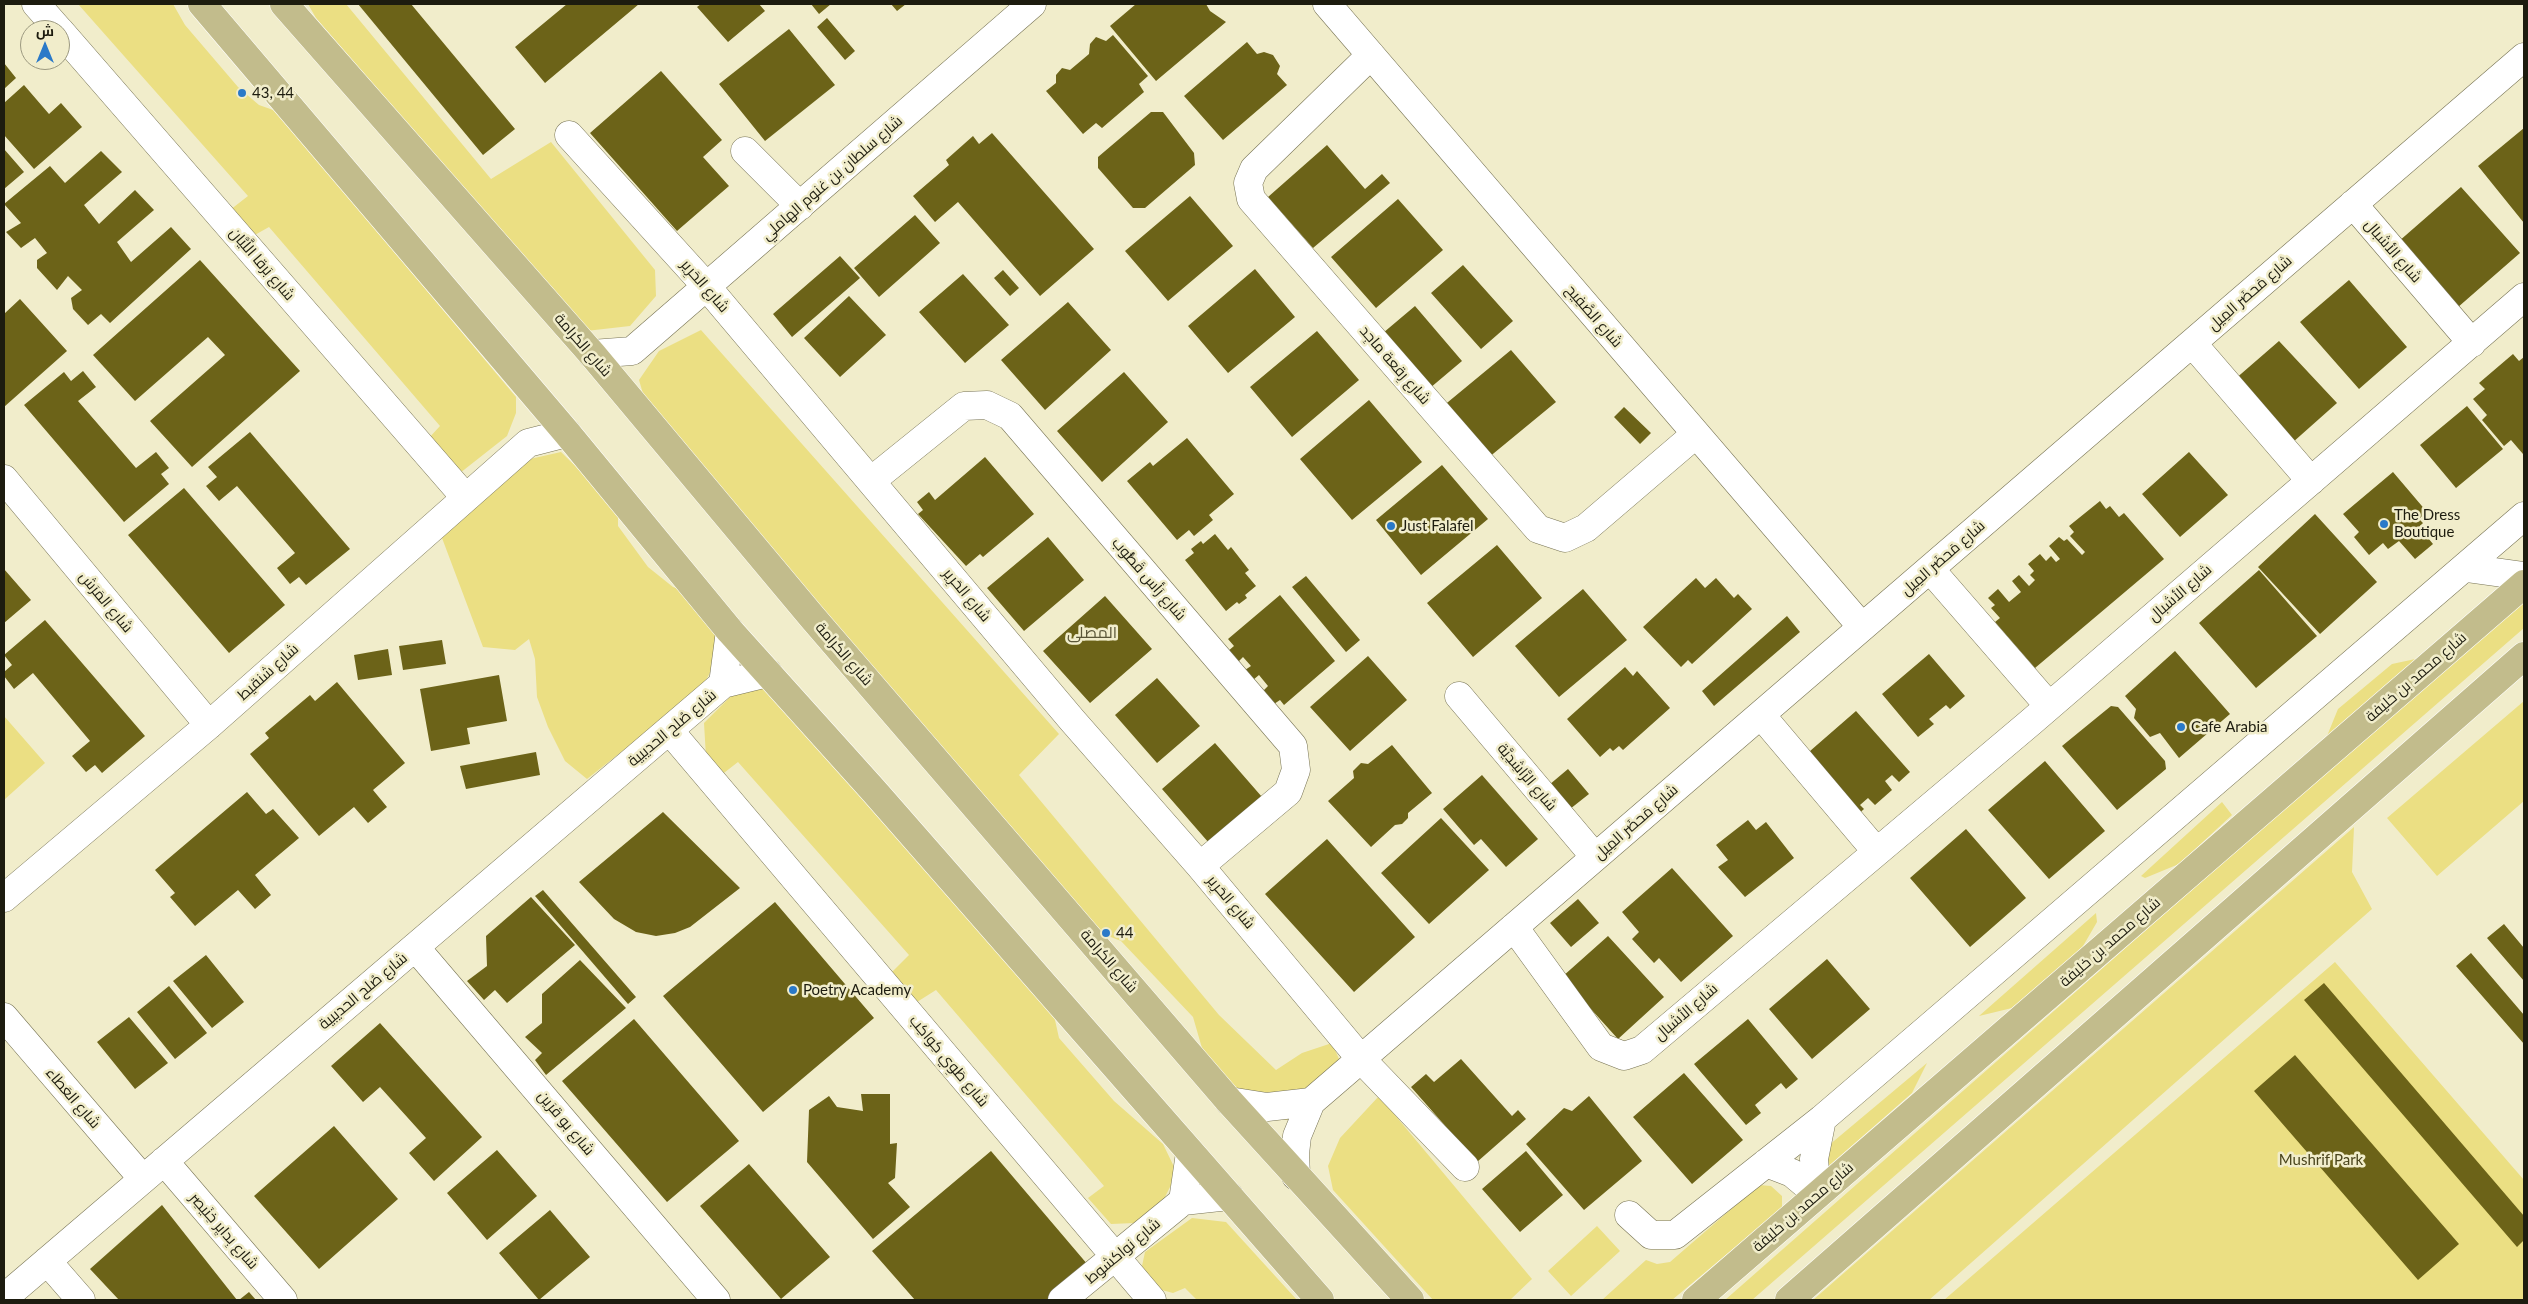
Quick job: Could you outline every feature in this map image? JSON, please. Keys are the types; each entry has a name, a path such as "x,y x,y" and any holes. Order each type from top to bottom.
{"main road":[{"path":"202,4 567,433 730,631 881,798 1320,1300"},
{"name":"شارع الكرامة","path":"284,4 592,354 818,625 1229,1101 1410,1300"},
{"name":"شارع محمد بن خليفة","path":"1696,1300 2524,584"},
{"path":"1789,1300 2524,656"}],"street":[{"name":"شارع بَرقا اللَّيَّان","path":"36,4 50,20"},
{"name":"شارع سلطان بن غنوم الهاملي","path":"632,351 1032,4"},
{"name":"شارع الصَّفِيح","path":"1327,4 1862,627"},
{"name":"شارع بَرقا اللَّيَّان","path":"70,43 465,497"},
{"name":"شارع رِقعة ماجِد","path":"1371,55 1254,169 1248,183 1251,199 1538,530 1565,538 1586,528 1696,434"},
{"name":"شارع مَحضَر المِيل","path":"1296,1176 1295,1154 1297,1136 1311,1102 2524,57"},
{"name":"شارع الحَرِير","path":"569,135 707,287 1072,720 1200,866 1362,1058"},
{"path":"745,151 800,206"},
{"name":"شارع الأشبال","path":"2353,204 2472,342"},
{"name":"شارع الأشبال","path":"1514,927 1601,1047 1624,1056 1642,1050 2049,706 2524,297"},
{"path":"2192,343 2311,481"},
{"path":"592,354 632,351 625,394"},
{"path":"528,442 538,399"},
{"name":"شارع رَأس قَطُّوب","path":"871,481 964,406 987,405 1010,416 1286,738 1292,746 1296,770 1288,792 1200,866"},
{"name":"شارع شنقيط","path":"4,898 209,725 528,442 567,433"},
{"name":"شارع المَرَش","path":"4,479 209,725"},
{"path":"1629,1215 1651,1235 1675,1235 1822,1118 2466,568 2524,516"},
{"path":"2466,568 2524,576"},
{"path":"1930,569 2049,706"},
{"name":"شارع صُلح الحديبية","path":"723,684 730,631"},
{"name":"شارع صُلح الحديبية","path":"4,1298 723,684 768,673"},
{"name":"شارع الرَّاشِدِيَّة","path":"1459,696 1595,857"},
{"path":"1761,715 1876,851"},
{"name":"شارع طَوِي كِواكِب","path":"669,730 1114,1258 1152,1300"},
{"name":"شارع بو قرَين","path":"415,946 716,1300"},
{"name":"شارع العَطاء","path":"4,1017 143,1179"},
{"path":"1362,1058 1465,1167"},
{"path":"1229,1101 1267,1106 1311,1102"},
{"path":"1817,1194 1814,1159 1822,1118"},
{"path":"1190,1153 1183,1201 1229,1196"},
{"name":"شارع بِدايِر خِنَيصِر","path":"164,1161 284,1300"},
{"path":"1766,1163 1792,1173 1817,1194"},
{"name":"شارع نواكشوط","path":"1062,1300 1183,1201"},
{"path":"47,1260 81,1300"}],"green space":[{"path":"78,4 173,4 185,25 238,87 259,105 276,111 516,397 516,413 507,436 460,473 428,439 440,426 269,227 253,236 230,210 248,196"},
{"path":"308,4 346,4 491,179 551,142 655,270 656,296 630,326 586,331 316,18"},
{"path":"701,330 1059,734 1019,775 1219,1015 1276,1070 1302,1053 1332,1043 1339,1059 1338,1083 1306,1113 1286,1120 1261,1113 1204,1055 1193,1017 1121,941 1085,927 646,404 639,380 659,351"},
{"path":"561,452 618,508 618,526 648,567 673,587 688,592 721,639 718,657 702,688 587,779 565,761 548,727 537,697 535,659 529,639 515,650 483,647 442,538 491,489 530,459"},
{"path":"2524,598 2524,628 1752,1300 1725,1300"},
{"path":"2420,658 2327,736 2338,709 2392,664"},
{"path":"767,681 1053,1011 1059,1038 1114,1101 1163,1144 1177,1173 1164,1199 1135,1223 1111,1224 1088,1198 1104,1186 936,990 917,1002 891,973 909,955 738,762 720,776 706,757 704,723 737,690"},
{"path":"2524,701 2524,801 2437,876 2387,818"},
{"path":"4,716 45,763 4,800"},
{"path":"2222,802 2232,815 2179,864 2145,878 2141,876"},
{"path":"2354,827 2352,872 2372,909 1929,1300 1813,1300"},
{"path":"2096,913 2097,922 2079,953 2012,1008 1979,1016"},
{"name":"Mushrif Park","path":"2335,962 2524,1180 2524,1300 1944,1300"},
{"path":"1927,1063 1912,1093 1823,1171 1822,1151"},
{"path":"1379,1096 1532,1279 1510,1300 1433,1300 1333,1190 1328,1166 1340,1138"},
{"path":"1759,1185 1771,1186 1782,1196 1782,1208 1672,1300 1602,1300 1646,1260 1657,1264 1670,1262"},
{"path":"1192,1218 1226,1222 1297,1300 1197,1300 1185,1288 1173,1293 1158,1289 1142,1266 1145,1252"},
{"path":"1597,1226 1620,1251 1571,1296 1548,1271"}],"building":[{"path":"358,4 411,4 515,129 483,155"},
{"path":"567,4 639,4 545,83 515,47"},
{"path":"701,4 759,4 765,11 728,42 697,7"},
{"path":"811,4 831,4 819,14"},
{"path":"891,4 906,4 897,11"},
{"path":"1136,4 1206,4 1210,11 1226,22 1156,81 1110,26"},
{"path":"827,18 855,51 845,60 817,27"},
{"path":"789,29 835,85 765,141 719,84"},
{"path":"1113,35 1148,76 1139,84 1144,92 1102,128 1096,123 1083,134 1046,91 1056,83 1056,75 1062,68 1070,70 1089,54 1090,44 1096,37 1106,41"},
{"path":"1247,42 1257,54 1264,52 1273,55 1280,66 1277,74 1287,85 1223,140 1184,96"},
{"path":"4,63 16,78 4,89"},
{"path":"661,71 722,140 703,157 729,186 677,231 590,133"},
{"path":"24,85 49,114 61,103 82,127 34,169 4,135 4,103"},
{"path":"1151,112 1163,112 1194,153 1195,165 1145,208 1133,208 1098,168 1098,157"},
{"path":"2524,128 2524,223 2478,166"},
{"path":"992,133 1094,249 1040,296 958,202 935,222 913,196 949,165 946,160 973,136 979,144"},
{"path":"1327,145 1365,189 1382,174 1390,183 1313,248 1268,197"},
{"path":"4,149 24,172 4,189"},
{"path":"101,151 122,172 84,205 99,224 135,190 154,210 117,242 131,262 171,227 191,249 110,323 101,314 88,325 73,309 71,298 82,290 68,276 57,290 37,268 37,260 47,253 35,238 21,248 6,232 21,223 4,204 50,166 65,183"},
{"path":"2461,187 2520,253 2457,308 2398,242"},
{"path":"1190,196 1233,246 1168,301 1125,251"},
{"path":"1398,199 1443,250 1376,308 1331,257"},
{"path":"915,215 940,243 879,297 854,268"},
{"path":"840,256 860,278 792,337 773,314"},
{"path":"200,260 300,371 192,467 150,421 225,355 208,337 135,401 93,355"},
{"path":"1463,265 1513,321 1481,349 1431,293"},
{"path":"1255,269 1295,317 1228,373 1188,326"},
{"path":"1003,270 1019,288 1010,296 994,278"},
{"path":"963,274 1009,325 965,363 919,312"},
{"path":"2349,280 2407,347 2359,389 2300,322"},
{"path":"849,296 886,335 840,377 804,338"},
{"path":"20,299 67,351 4,407 4,314"},
{"path":"1068,302 1111,350 1045,410 1001,360"},
{"path":"1415,306 1462,361 1430,388 1383,333"},
{"path":"1317,331 1359,380 1292,437 1250,387"},
{"path":"2279,341 2337,403 2292,443 2234,380"},
{"path":"1511,350 1556,402 1488,458 1442,407"},
{"path":"2513,354 2519,361 2524,357 2523,454 2511,440 2504,446 2482,420 2487,415 2473,399 2485,389 2479,383"},
{"path":"83,371 96,387 78,401 136,468 156,452 169,468 161,474 169,484 124,522 24,405 64,372 71,381"},
{"path":"1124,372 1168,422 1102,482 1057,431"},
{"path":"1369,400 1422,462 1352,520 1300,459"},
{"path":"2467,406 2503,449 2456,488 2420,445"},
{"path":"1624,407 1651,433 1640,444 1614,417"},
{"path":"250,432 350,549 306,585 299,577 290,584 277,568 295,553 237,486 219,501 206,486 217,477 208,467"},
{"path":"1187,438 1234,494 1209,515 1213,520 1194,536 1189,530 1177,540 1127,481 1150,462 1153,466"},
{"path":"2189,452 2228,495 2180,537 2142,494"},
{"path":"985,457 1034,514 983,557 980,554 966,566 918,514 923,510 917,502 929,492 935,500"},
{"path":"1442,465 1488,519 1421,575 1376,520"},
{"path":"2393,472 2427,512 2419,519 2423,523 2419,527 2433,544 2415,559 2399,541 2388,549 2383,543 2369,555 2354,537 2359,532 2343,514"},
{"path":"184,488 285,605 229,653 128,535"},
{"path":"2100,501 2106,509 2110,506 2119,517 2124,513 2164,559 2035,668 1995,622 2000,618 1991,608 1995,605 1988,598 1998,589 2009,602 2021,592 2012,581 2019,575 2029,586 2035,580 2030,575 2034,571 2028,564 2040,554 2046,561 2051,556 2056,562 2060,559 2049,546 2059,537 2064,541 2067,539 2082,555 2085,552 2070,536 2074,532 2069,526"},
{"path":"2315,514 2377,582 2320,634 2258,567"},
{"path":"1215,534 1228,550 1231,547 1249,570 1245,573 1256,586 1245,595 1247,598 1239,604 1237,602 1226,611 1185,560 1194,553 1191,549 1201,541 1203,544"},
{"path":"1048,537 1084,580 1024,631 987,588"},
{"path":"1497,545 1542,598 1473,657 1427,603"},
{"path":"4,569 31,600 4,623"},
{"path":"2259,570 2317,636 2256,688 2199,623"},
{"path":"1306,576 1360,640 1346,652 1292,587"},
{"path":"1696,578 1705,588 1716,578 1734,598 1738,594 1752,609 1692,664 1688,660 1681,667 1643,627"},
{"path":"1583,589 1627,640 1559,697 1515,646"},
{"path":"1280,595 1335,661 1284,705 1280,700 1274,704 1263,691 1268,686 1259,675 1253,680 1245,670 1251,666 1243,657 1237,663 1227,652 1234,646 1228,639"},
{"path":"1105,596 1152,649 1090,703 1043,651"},
{"path":"1787,616 1800,632 1714,706 1702,691"},
{"path":"45,620 145,736 102,773 95,765 86,772 72,756 90,741 33,673 14,689 4,676 4,672 12,665 4,655"},
{"path":"442,640 446,664 403,670 399,646"},
{"path":"388,649 392,675 358,680 354,655"},
{"path":"2175,651 2230,714 2179,758 2160,733 2150,737 2134,718 2136,709 2125,696"},
{"path":"1929,654 1965,696 1950,709 1946,705 1929,719 1934,724 1918,737 1882,694"},
{"path":"1368,656 1407,700 1350,751 1310,707"},
{"path":"1625,667 1633,676 1637,671 1670,708 1623,750 1619,746 1613,751 1610,748 1600,757 1567,719"},
{"path":"499,675 507,721 467,728 470,744 431,751 420,689"},
{"path":"1157,678 1200,726 1157,763 1115,715"},
{"path":"337,682 405,763 373,790 387,807 368,823 354,807 319,836 250,754 269,738 265,733 310,695 315,701"},
{"path":"2111,706 2118,707 2165,761 2166,769 2117,810 2062,746"},
{"path":"1856,711 1910,772 1899,782 1892,775 1885,781 1892,790 1875,805 1868,798 1860,805 1864,809 1855,817 1802,758"},
{"path":"1215,743 1262,797 1209,843 1162,789"},
{"path":"1392,745 1432,793 1408,813 1408,818 1402,824 1395,825 1371,847 1328,801 1354,778 1353,771 1361,763 1368,764"},
{"path":"536,752 540,775 466,789 460,766"},
{"path":"2045,761 2105,831 2049,879 1988,810"},
{"path":"1568,769 1589,794 1570,809 1549,785"},
{"path":"1482,775 1538,839 1506,867 1481,839 1474,845 1443,809"},
{"path":"247,792 266,814 273,809 299,838 255,875 271,895 255,909 238,890 195,926 170,897 175,893 155,870"},
{"path":"663,812 740,888 690,927 675,933 656,936 636,932 614,919 579,882"},
{"path":"1441,818 1489,870 1429,924 1381,873"},
{"path":"1748,820 1756,830 1766,822 1794,858 1745,897 1718,867 1728,860 1716,845"},
{"path":"1966,829 2026,898 1970,947 1910,878"},
{"path":"1327,839 1415,937 1354,992 1265,894"},
{"path":"1672,868 1733,936 1681,982 1659,958 1654,963 1632,939 1639,932 1622,912"},
{"path":"543,890 636,997 628,1004 535,896"},
{"path":"531,897 575,945 507,1003 495,990 484,1000 467,981 487,966 486,936"},
{"path":"1578,899 1599,923 1571,947 1550,923"},
{"path":"775,902 874,1018 763,1112 663,996"},
{"path":"2504,924 2524,948 2524,981 2487,938"},
{"path":"1608,936 1664,997 1618,1039 1562,977"},
{"path":"2471,953 2524,1015 2524,1044 2456,966"},
{"path":"206,955 244,1002 212,1028 173,981"},
{"path":"1827,959 1870,1009 1812,1059 1769,1009"},
{"path":"580,960 626,1008 546,1075 535,1060 542,1053 525,1037 542,1023 542,994"},
{"path":"2324,983 2524,1216 2524,1240 2517,1247 2304,1000"},
{"path":"169,986 207,1033 175,1059 137,1012"},
{"path":"129,1017 168,1063 135,1089 97,1042"},
{"path":"634,1019 739,1141 667,1202 562,1081"},
{"path":"1748,1019 1798,1079 1786,1089 1781,1083 1755,1105 1761,1113 1746,1125 1694,1064"},
{"path":"380,1023 482,1137 434,1181 409,1153 426,1138 380,1087 363,1102 331,1066"},
{"path":"2295,1055 2459,1244 2418,1280 2254,1091"},
{"path":"1461,1059 1512,1116 1518,1110 1526,1119 1477,1162 1411,1087 1426,1074 1434,1082"},
{"path":"1684,1073 1743,1140 1692,1184 1633,1117"},
{"path":"861,1094 890,1094 890,1144 897,1143 895,1178 888,1183 910,1207 873,1239 807,1162 809,1110 829,1096 837,1107 863,1111"},
{"path":"1589,1096 1642,1161 1584,1210 1526,1144 1564,1108 1572,1111"},
{"path":"334,1126 398,1199 319,1269 254,1196"},
{"path":"497,1150 537,1196 487,1240 447,1193"},
{"path":"991,1151 1088,1265 1047,1300 915,1300 872,1251"},
{"path":"1526,1151 1563,1195 1520,1232 1482,1189"},
{"path":"749,1164 830,1257 781,1299 700,1206"},
{"path":"162,1205 237,1300 119,1300 90,1269"},
{"path":"550,1210 590,1257 539,1300 499,1253"},
{"path":"249,1292 256,1300 239,1300"}],"place":[{"name":"43, 44","path":"242,93"},
{"name":"The Dress Boutique","path":"2384,524"},
{"name":"Just Falafel","path":"1391,526"},
{"name":"Cafe Arabia","path":"2181,727"},
{"name":"44","path":"1106,933"},
{"name":"Poetry Academy","path":"793,990"}],"district":[{"name":"المصلى","path":"1092,633"}]}
